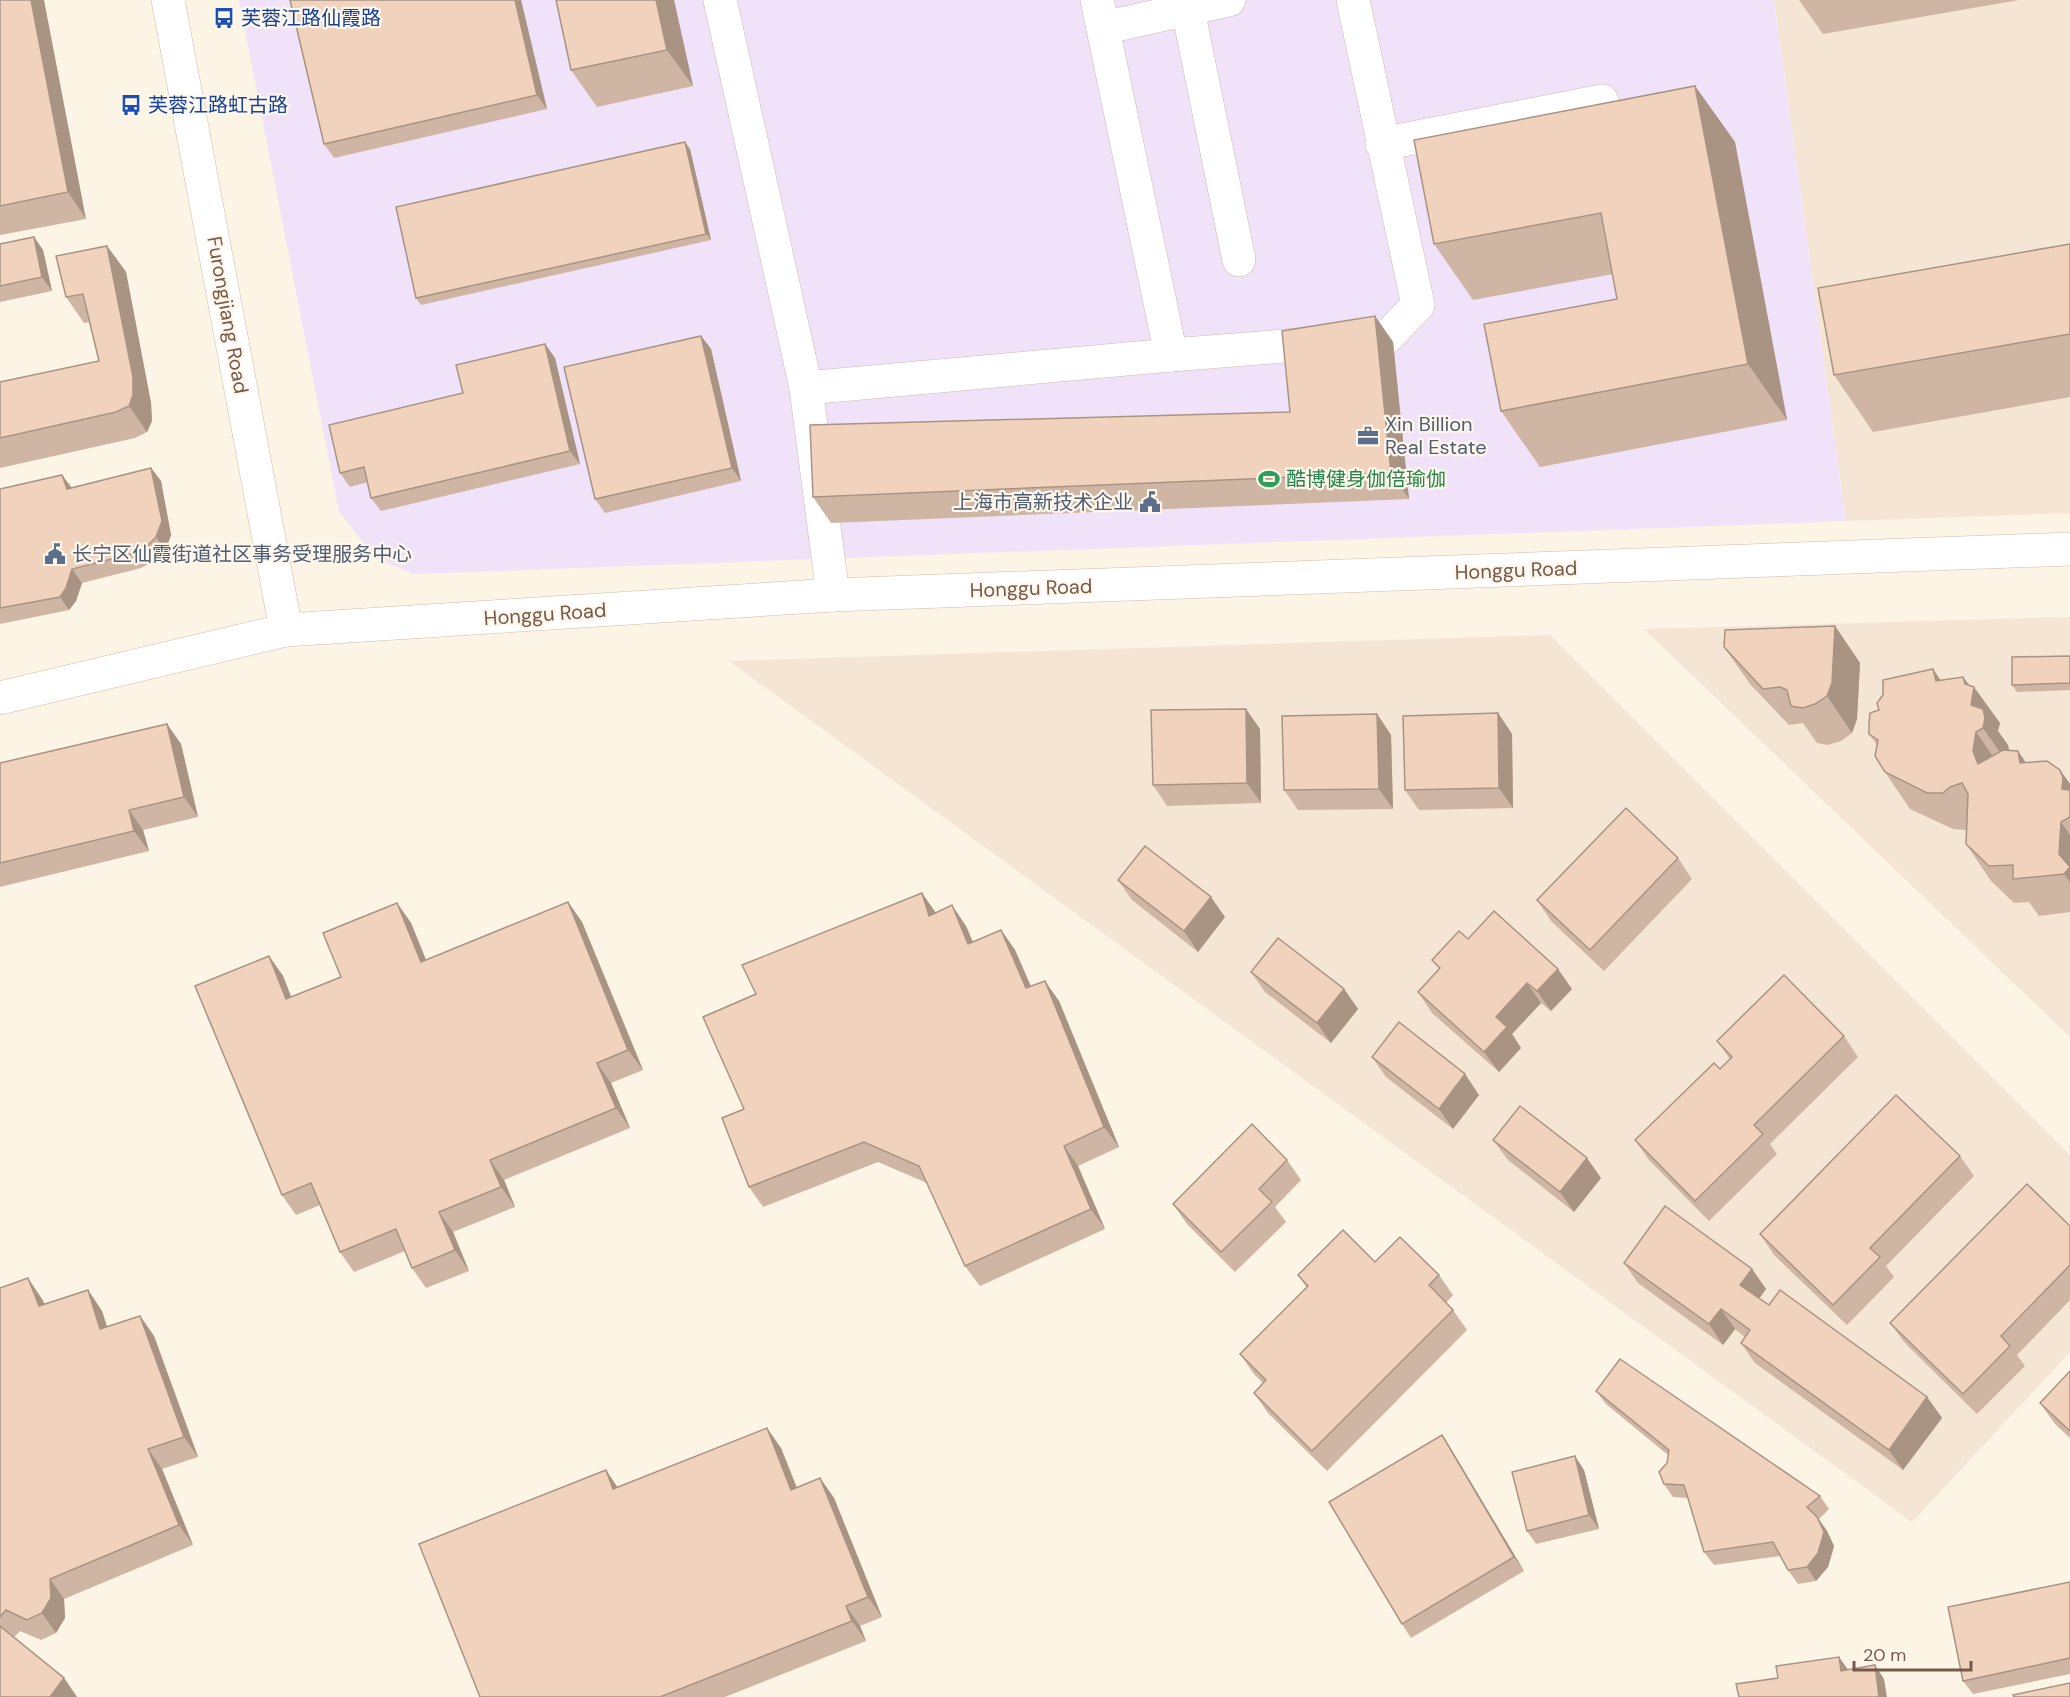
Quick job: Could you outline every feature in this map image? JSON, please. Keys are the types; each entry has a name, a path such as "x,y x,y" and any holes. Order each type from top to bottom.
{"street":[{"name":"Furongjiang Road","path":"168,0 286,630"},
{"path":"720,0 806,388 833,595"},
{"path":"1171,355 1100,14 1229,0"},
{"path":"806,388 1386,338 1419,305 1382,144 1353,0"},
{"path":"1187,5 1239,260"},
{"path":"1382,144 1602,101"},
{"name":"Honggu Road","path":"0,698 286,630 833,595 2070,549"}],"shaded area":[{"path":"239,0 1774,0 1846,521 413,574 374,557 339,511"},
{"path":"1774,0 2070,0 2070,513 1846,521"},
{"path":"2070,617 2070,1037 1644,629"},
{"path":"1550,635 2070,1155 2070,1352 1912,1522 729,661"}],"building":[{"path":"0,0 31,0 68,192 0,206"},
{"path":"290,0 515,0 537,95 324,144"},
{"path":"556,0 656,0 667,50 571,70"},
{"path":"1695,86 1748,364 1501,411 1484,324 1617,299 1601,213 1434,244 1414,140"},
{"path":"685,142 706,234 416,298 396,207"},
{"path":"34,237 42,277 0,286 0,244"},
{"path":"2070,244 2070,334 1834,375 1818,288"},
{"path":"107,246 133,377 133,395 129,406 116,412 0,438 0,382 99,361 83,294 66,297 56,256"},
{"path":"1375,316 1391,473 813,497 810,425 1290,412 1282,331"},
{"path":"701,336 732,468 595,499 564,367"},
{"path":"545,344 570,451 371,498 364,467 340,473 329,425 463,393 456,365"},
{"path":"151,468 162,521 156,537 146,547 131,554 72,569 66,588 60,597 0,608 0,489 62,475 67,489"},
{"path":"1835,626 1832,683 1827,696 1803,708 1791,706 1787,690 1780,687 1763,689 1724,647 1725,630"},
{"path":"2070,656 2070,683 2012,685 2012,657"},
{"path":"1933,669 1936,681 1963,677 1965,684 1974,687 1971,705 1983,709 1985,718 1983,728 1976,732 1973,751 1978,764 2003,750 2018,751 2020,763 2047,761 2060,770 2063,778 2062,789 2070,792 2070,817 2061,822 2059,854 2070,867 2064,874 2013,879 2013,865 1989,866 1966,844 1968,794 1962,783 1950,787 1943,793 1927,793 1885,772 1875,756 1878,740 1869,734 1870,713 1879,710 1877,703 1883,695 1883,680"},
{"path":"1246,709 1247,783 1153,785 1151,710"},
{"path":"1498,713 1499,788 1405,790 1403,716"},
{"path":"1377,714 1379,789 1284,790 1282,716"},
{"path":"167,724 184,797 129,810 134,831 0,863 0,763"},
{"path":"1626,808 1678,858 1590,950 1537,900"},
{"path":"1145,846 1211,897 1184,931 1118,880"},
{"path":"922,893 929,916 952,905 968,944 1001,930 1026,988 1045,981 1104,1127 1064,1146 1091,1209 965,1266 919,1166 864,1142 749,1187 722,1118 744,1109 703,1017 756,994 742,965"},
{"path":"568,902 628,1050 597,1063 616,1108 490,1160 501,1187 439,1212 455,1250 412,1268 396,1229 340,1252 311,1183 282,1195 195,986 269,956 286,999 341,977 323,933 397,903 421,962"},
{"path":"1494,911 1558,969 1537,991 1527,983 1496,1017 1507,1027 1484,1052 1418,992 1440,968 1432,960 1459,931 1468,939"},
{"path":"1278,938 1344,989 1317,1023 1251,972"},
{"path":"1784,975 1844,1036 1754,1125 1763,1134 1695,1201 1635,1140 1714,1063 1720,1069 1732,1057 1717,1041"},
{"path":"1399,1022 1465,1074 1439,1109 1372,1057"},
{"path":"1896,1095 1960,1156 1870,1248 1880,1257 1833,1305 1760,1234"},
{"path":"1520,1106 1587,1158 1560,1192 1493,1140"},
{"path":"1252,1124 1287,1160 1259,1189 1272,1202 1221,1252 1173,1204"},
{"path":"2027,1184 2070,1226 2070,1265 2001,1336 2010,1346 1963,1394 1890,1323"},
{"path":"1665,1206 1752,1269 1740,1285 1769,1305 1780,1290 1927,1397 1889,1450 1741,1343 1750,1330 1721,1309 1709,1324 1624,1263"},
{"path":"1343,1230 1375,1262 1400,1237 1439,1275 1429,1285 1453,1310 1312,1451 1254,1393 1266,1380 1240,1354 1308,1286 1298,1275"},
{"path":"28,1278 39,1306 88,1290 100,1329 140,1316 184,1437 148,1449 179,1525 50,1579 51,1598 42,1613 27,1620 6,1610 0,1617 0,1288"},
{"path":"1620,1359 1820,1496 1807,1507 1817,1517 1824,1532 1818,1553 1807,1567 1788,1570 1773,1542 1704,1552 1684,1485 1664,1484 1659,1472 1667,1463 1669,1450 1596,1391"},
{"path":"2070,1371 2070,1431 2040,1403"},
{"path":"767,1428 791,1490 820,1478 868,1597 846,1606 852,1621 660,1697 480,1697 419,1544 606,1470 613,1489"},
{"path":"1442,1435 1514,1557 1402,1624 1329,1502"},
{"path":"1575,1456 1589,1515 1527,1531 1512,1472"},
{"path":"2070,1582 2070,1658 1963,1681 1948,1607"},
{"path":"0,1626 64,1678 50,1697 0,1697"},
{"path":"1839,1657 1841,1671 1875,1665 1879,1697 1739,1697 1736,1684 1778,1678 1776,1666"},
{"path":"2070,1683 2070,1697 2014,1697 2013,1695"}],"place":[{"name":"芙蓉江路仙霞路","path":"224,18"},
{"name":"芙蓉江路虹古路","path":"131,105"},
{"name":"Xin Billion Real Estate","path":"1368,436"},
{"name":"酷博健身伽倍瑜伽","path":"1269,479"},
{"name":"上海市高新技术企业","path":"1150,502"},
{"name":"长宁区仙霞街道社区事务受理服务中心","path":"55,554"}]}
